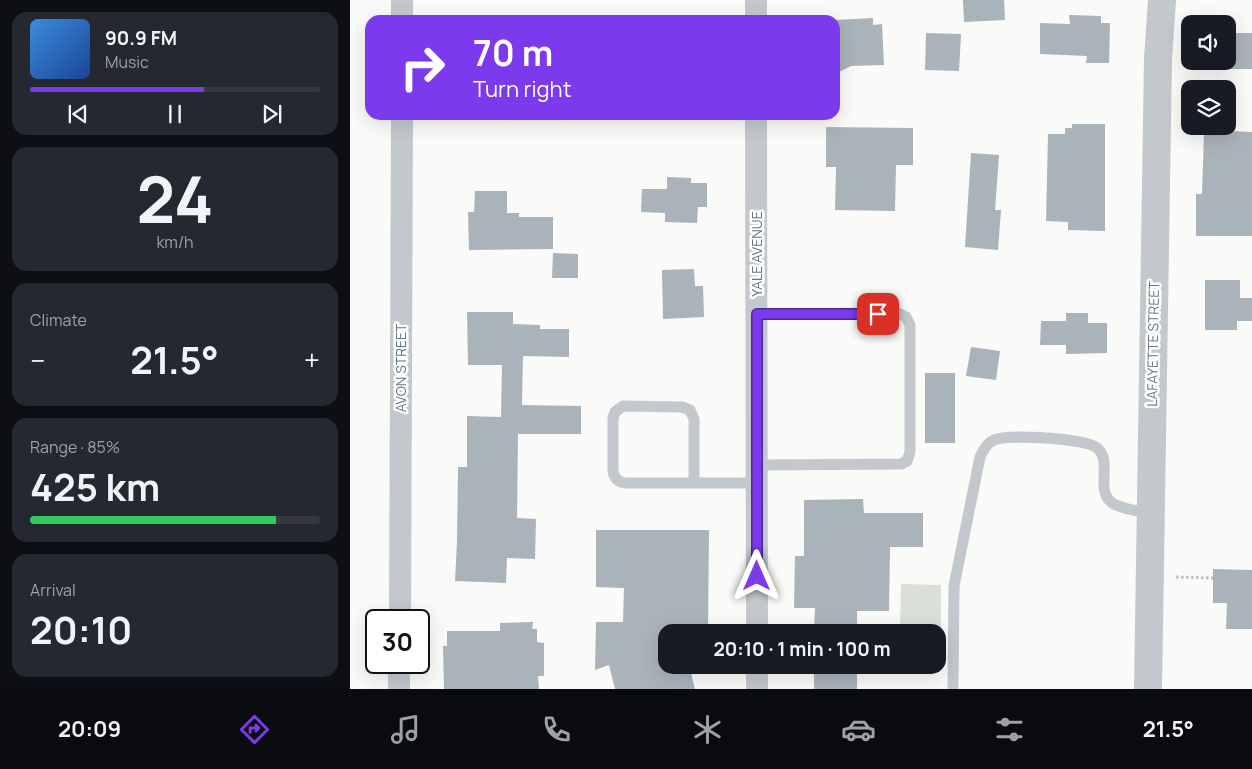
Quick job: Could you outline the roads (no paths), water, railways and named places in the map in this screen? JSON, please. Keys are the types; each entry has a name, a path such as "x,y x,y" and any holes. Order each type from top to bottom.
{"street":[{"path":"402,0 402,15"},
{"path":"756,0 756,15"},
{"name":"LAFAYETTE STREET","path":"1148,689 1158,69 1162,0"},
{"name":"AVON STREET","path":"400,609 402,120"},
{"name":"YALE AVENUE","path":"756,120 757,624"},
{"path":"399,674 399,689"},
{"path":"757,674 757,689"}],"lane":[{"path":"694,483 694,419 690,410 682,406 626,406 616,412 613,418 613,470 615,478 625,483 694,483 757,474 900,464 907,461 910,452 910,325 906,317 898,314 757,314"},
{"path":"953,689 954,586 980,457 985,447 994,440 1004,438 1064,439 1092,445 1099,450 1104,460 1104,490 1111,502 1126,509 1151,513"}]}
